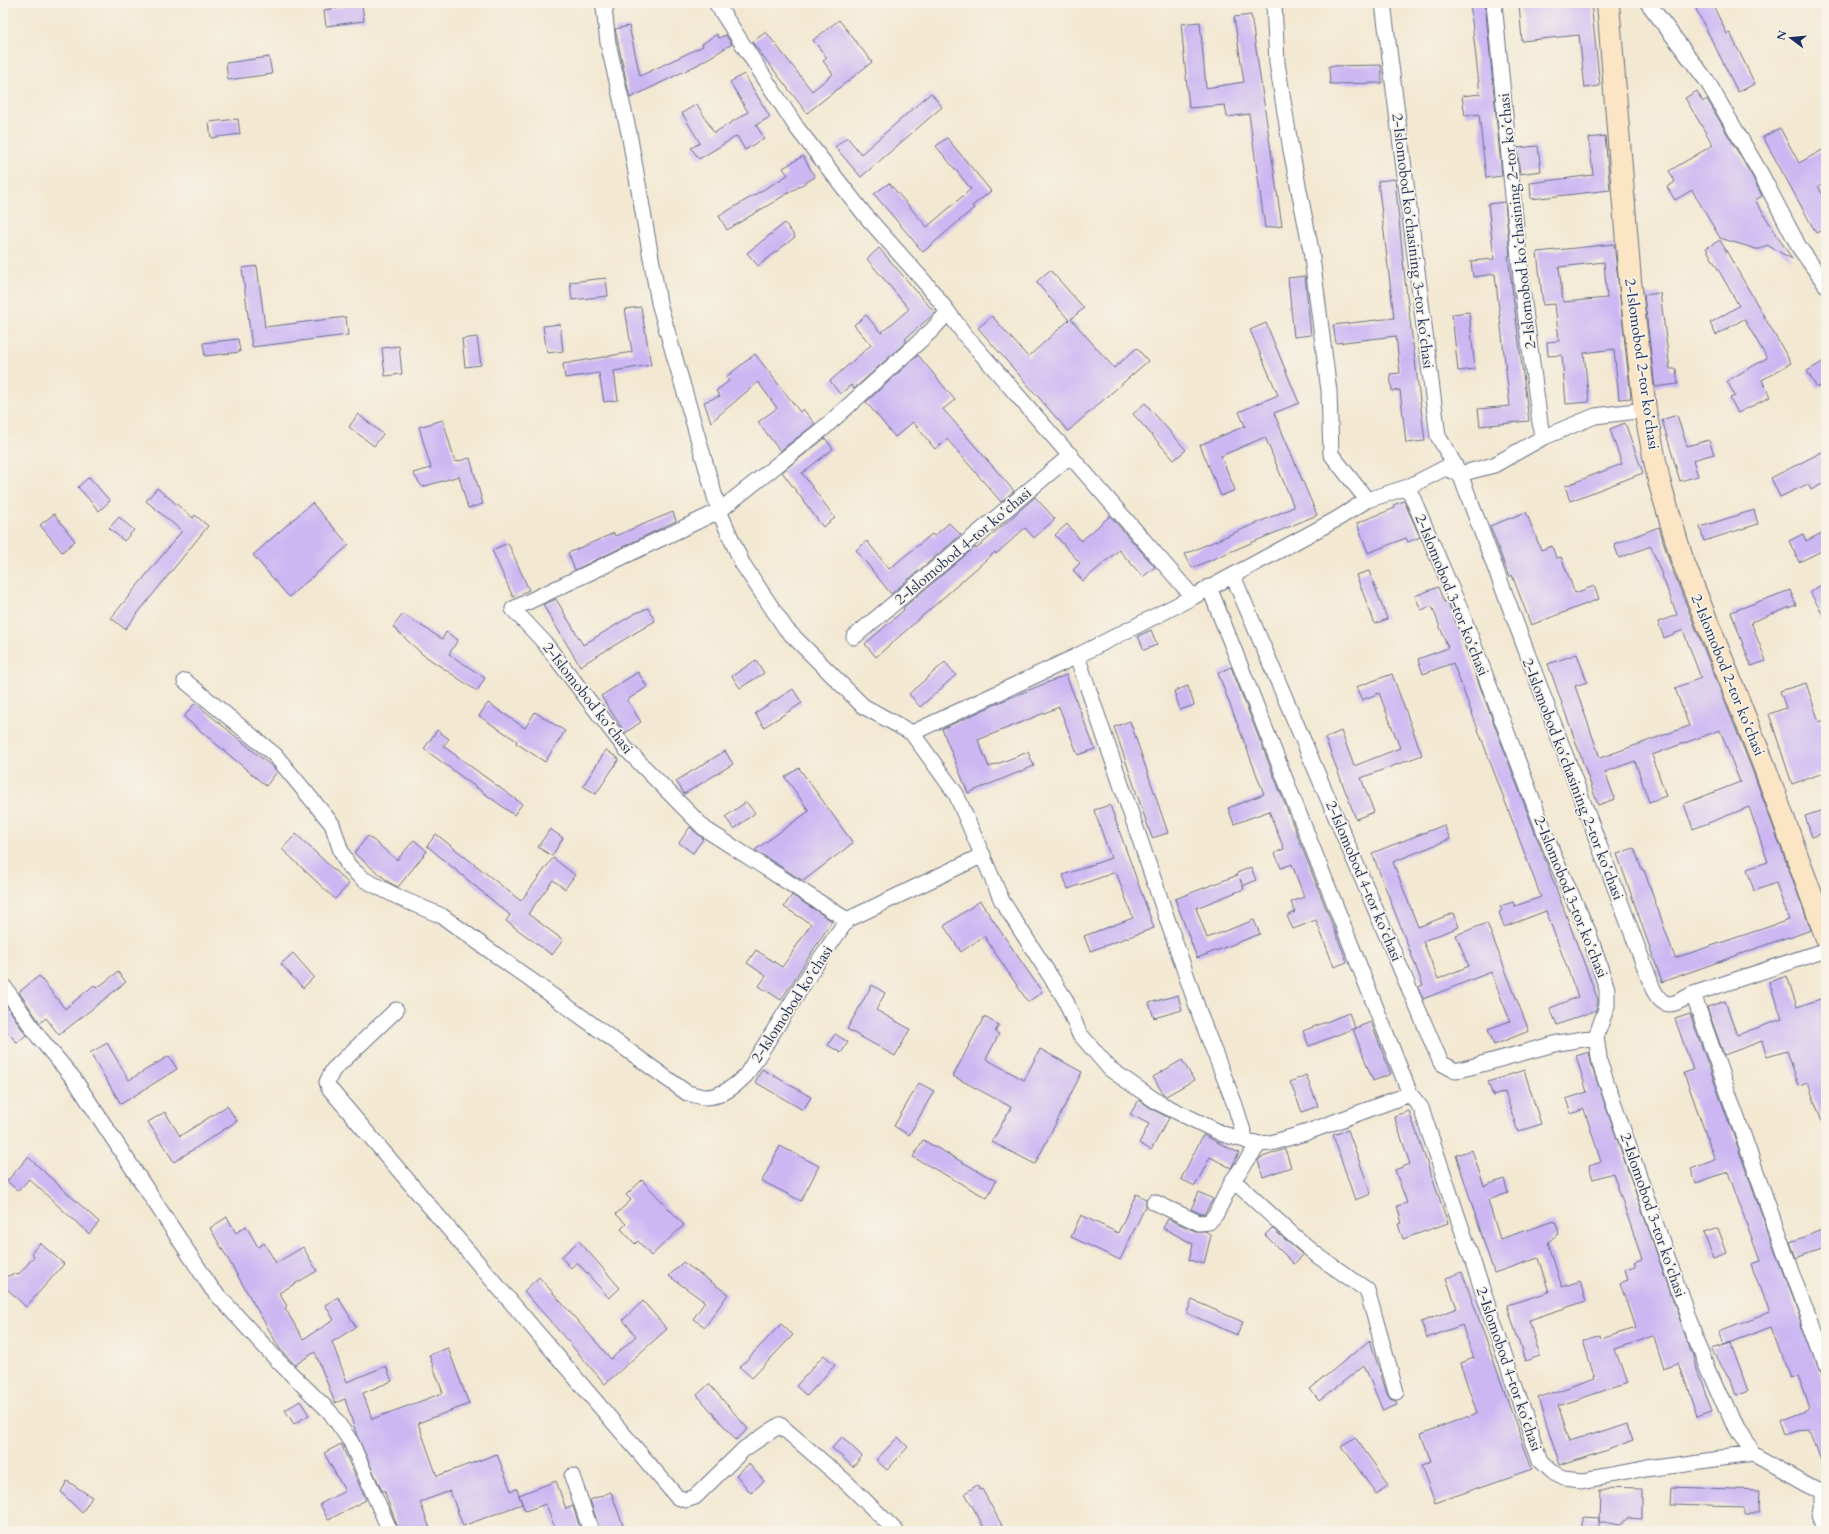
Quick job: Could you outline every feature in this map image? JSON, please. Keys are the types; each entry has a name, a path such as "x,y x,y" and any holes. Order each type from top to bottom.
{"street":[{"path":"608,3 604,8 608,43 629,133 656,293 720,511 742,563 786,629 863,706 912,733 956,794 1002,901 1065,999 1080,1032 1110,1069 1159,1103 1223,1134 1259,1142 1305,1133 1410,1094"},
{"path":"716,3 797,128 865,215 928,286 965,335 1193,597"},
{"name":"2-Islomobod koʻchasining 3-tor koʻchasi","path":"1383,3 1438,436 1460,474"},
{"name":"2-Islomobod koʻchasining 2-tor koʻchasi","path":"1494,3 1522,288 1542,438"},
{"name":"2-Islomobod 2-tor koʻchasi","path":"1608,3 1630,281 1645,410 1660,481 1682,559 1765,768 1826,936"},
{"path":"1648,3 1707,81 1761,174 1799,247 1826,285"},
{"path":"1274,4 1276,63 1312,258 1329,391 1331,454 1366,500"},
{"path":"720,511 825,428 932,330 948,312"},
{"path":"912,733 1077,656 1193,597 1337,519 1366,500 1408,487 1445,468 1460,474 1494,465 1542,438 1595,416 1645,410"},
{"name":"2-Islomobod 4-tor koʻchasi","path":"854,637 1071,455"},
{"name":"2-Islomobod koʻchasining 2-tor koʻchasi","path":"1460,474 1653,989 1659,1000 1664,1004 1672,1004 1693,994 1826,950"},
{"name":"2-Islomobod 3-tor koʻchasi","path":"1408,487 1460,609 1555,859 1588,931 1607,989 1607,1006 1596,1037 1600,1064 1696,1340 1735,1430 1753,1454 1823,1493"},
{"name":"2-Islomobod koʻchasi","path":"185,681 275,755 332,824 341,852 348,865 363,879 402,899 442,916 687,1093 706,1097 724,1093 735,1086 746,1075 847,920 705,830 625,748 544,642 513,609 720,511"},
{"name":"2-Islomobod 4-tor koʻchasi","path":"1233,576 1441,1062 1456,1071 1558,1043 1596,1037"},
{"name":"2-Islomobod 4-tor koʻchasi","path":"1209,587 1410,1094 1422,1108 1540,1461 1552,1472 1564,1478 1583,1480 1646,1468 1753,1454"},
{"path":"1077,656 1201,1018 1235,1106 1259,1142"},
{"path":"847,920 983,855"},
{"path":"3,985 38,1036 74,1079 212,1289 279,1362 330,1412 351,1442 390,1531"},
{"path":"1693,994 1796,1286 1826,1365"},
{"path":"396,1010 332,1070 327,1082 329,1088 677,1497 686,1500 695,1497 744,1448 780,1425 847,1483 896,1531"},
{"path":"1154,1202 1198,1223 1209,1222 1216,1214 1233,1180 1259,1142"},
{"path":"1233,1180 1318,1256 1368,1290 1396,1392"},
{"path":"572,1476 591,1531"},
{"path":"1823,1493 1822,1518 1826,1529"}],"building":[{"path":"1470,3 1485,3 1502,176 1486,178 1479,114 1465,116 1462,96 1480,94"},
{"path":"1519,3 1591,3 1600,86 1585,88 1579,35 1522,41"},
{"path":"1693,3 1712,3 1727,34 1730,33 1755,84 1738,92"},
{"path":"362,4 364,21 326,26 324,10"},
{"path":"1251,15 1282,226 1265,228 1249,114 1227,117 1225,105 1189,108 1181,24 1200,22 1206,88 1244,82 1234,17"},
{"path":"839,20 872,62 807,113 752,42 766,32 812,91 833,74 823,61 827,58 813,40"},
{"path":"629,26 640,76 703,46 702,44 717,34 719,38 726,35 732,44 697,65 630,98 615,29"},
{"path":"269,57 272,74 228,80 226,63"},
{"path":"1381,65 1382,83 1330,84 1329,66"},
{"path":"744,74 770,117 756,125 764,138 745,150 737,136 699,159 691,148 700,143 682,113 697,104 714,133 748,112 730,82"},
{"path":"1697,91 1703,102 1707,99 1753,178 1762,196 1755,200 1792,259 1767,245 1760,249 1756,249 1720,238 1692,190 1675,200 1667,187 1675,182 1669,171 1713,145 1685,98"},
{"path":"931,93 942,107 861,177 835,147 847,137 861,154"},
{"path":"238,119 240,134 211,138 209,122"},
{"path":"1780,128 1799,163 1826,148 1826,181 1818,186 1826,201 1826,228 1816,233 1763,137"},
{"path":"1605,136 1610,190 1531,199 1530,183 1593,175 1589,138"},
{"path":"947,138 991,191 972,206 974,208 923,252 874,194 889,183 927,227 971,189 936,146"},
{"path":"1538,146 1541,171 1520,174 1517,148"},
{"path":"803,156 815,177 727,230 719,216 788,175 783,168"},
{"path":"1395,179 1405,280 1425,441 1406,443 1400,390 1392,391 1390,374 1400,373 1396,336 1336,343 1333,325 1394,318 1378,181"},
{"path":"1505,202 1510,255 1508,256 1529,421 1480,426 1478,409 1510,406 1495,274 1473,277 1471,261 1494,259 1488,204"},
{"path":"785,223 795,237 758,266 747,253"},
{"path":"1720,240 1791,363 1762,380 1770,397 1738,413 1730,398 1735,396 1727,381 1767,358 1744,319 1716,335 1710,323 1739,306 1706,248"},
{"path":"1614,244 1631,398 1619,399 1614,349 1584,353 1589,402 1566,404 1562,355 1548,356 1547,342 1559,341 1555,304 1543,305 1537,252","holes":["1604,262 1607,298 1563,302 1559,267"]},
{"path":"879,248 935,313 905,339 907,341 854,389 851,385 840,394 830,381 871,345 854,325 866,315 881,333 909,309 867,259"},
{"path":"257,266 265,327 346,317 348,335 252,347 242,268"},
{"path":"1050,270 1084,308 1071,319 1114,368 1137,348 1148,361 1068,431 978,328 992,316 1028,357 1069,320 1036,282"},
{"path":"1305,276 1311,335 1294,337 1288,278"},
{"path":"606,278 608,296 572,300 570,282"},
{"path":"1660,293 1670,369 1676,369 1678,384 1655,387 1644,295"},
{"path":"641,307 651,365 614,371 618,400 604,402 599,373 565,378 563,364 632,352 625,309"},
{"path":"1469,312 1475,369 1458,371 1452,314"},
{"path":"1266,323 1299,403 1274,413 1317,515 1192,568 1185,554 1294,507 1265,437 1221,456 1235,490 1221,496 1200,445 1245,426 1239,412 1278,395 1250,330"},
{"path":"560,324 563,351 547,353 543,326"},
{"path":"477,337 481,365 465,367 462,339"},
{"path":"238,339 240,352 205,356 203,343"},
{"path":"399,346 402,374 385,376 382,348"},
{"path":"755,354 800,412 803,409 815,424 780,451 758,422 777,408 758,382 711,422 704,402 720,396 716,391 729,381 726,377"},
{"path":"918,355 955,400 943,409 1014,491 1001,502 947,439 935,449 913,422 895,437 866,402"},
{"path":"1826,360 1826,382 1817,388 1807,371"},
{"path":"1145,403 1186,450 1174,460 1133,414"},
{"path":"358,414 383,434 374,446 349,427"},
{"path":"1677,415 1687,446 1709,440 1714,454 1693,460 1698,476 1680,481 1662,420"},
{"path":"443,420 455,462 470,458 483,504 468,508 459,476 422,487 413,473 431,468 419,427"},
{"path":"1625,423 1643,473 1570,501 1565,486 1622,464 1610,429"},
{"path":"825,438 833,449 802,473 835,518 823,527 782,472"},
{"path":"1826,450 1826,482 1811,490 1808,484 1780,497 1771,478"},
{"path":"89,477 110,501 99,511 78,487"},
{"path":"157,488 193,518 195,515 208,526 125,629 111,618 182,531 146,501"},
{"path":"1035,497 1055,519 1034,538 1025,528 996,554 995,552 876,657 865,644 904,610 903,608 975,547 976,549"},
{"path":"1404,501 1420,537 1408,542 1406,538 1368,553 1357,523 1395,508 1393,505"},
{"path":"312,503 349,545 289,597 253,555"},
{"path":"1754,510 1758,524 1704,541 1700,527"},
{"path":"673,512 676,521 575,570 568,553 614,533 615,536"},
{"path":"1526,512 1541,550 1552,546 1556,558 1561,557 1575,593 1594,586 1599,599 1531,625 1512,575 1509,577 1490,526"},
{"path":"54,514 75,541 62,552 40,525"},
{"path":"1110,516 1155,567 1143,577 1119,550 1083,581 1073,570 1080,563 1055,535 1067,524 1081,541"},
{"path":"119,517 134,530 124,541 109,528"},
{"path":"949,523 961,535 891,594 856,550 867,541 889,569 932,534 934,536"},
{"path":"1659,527 1670,564 1753,772 1811,930 1662,982 1617,854 1634,848 1642,870 1644,870 1675,958 1789,920 1776,883 1754,891 1747,869 1768,862 1749,807 1693,829 1684,804 1740,782 1720,730 1652,755 1666,796 1649,802 1635,761 1605,772 1615,799 1598,805 1548,664 1577,654 1587,682 1575,686 1600,758 1689,726 1675,688 1701,678 1683,630 1664,638 1658,622 1677,615 1651,546 1619,558 1614,544"},
{"path":"1826,531 1826,549 1799,562 1789,541 1803,534 1806,541"},
{"path":"508,543 529,590 513,597 492,550"},
{"path":"1369,571 1387,619 1375,624 1356,575"},
{"path":"1826,582 1826,620 1810,592"},
{"path":"1438,587 1444,602 1447,601 1452,612 1598,1000 1596,1010 1557,1025 1550,1008 1578,997 1546,911 1504,927 1499,912 1502,911 1500,906 1513,902 1515,906 1541,897 1453,663 1423,674 1418,659 1448,648 1432,606 1421,610 1415,596"},
{"path":"1790,590 1796,605 1751,622 1766,661 1751,666 1731,612"},
{"path":"556,599 583,645 634,614 648,608 655,621 580,666 543,605"},
{"path":"403,614 442,639 446,632 458,640 449,654 485,678 477,691 422,654 393,627"},
{"path":"1151,630 1157,645 1144,650 1138,636"},
{"path":"756,660 764,673 740,688 732,676"},
{"path":"945,662 956,675 920,707 909,694"},
{"path":"1231,667 1347,962 1334,967 1316,920 1293,929 1287,916 1295,912 1291,902 1304,897 1292,864 1281,868 1275,853 1284,849 1269,811 1234,824 1228,808 1264,794 1218,673"},
{"path":"638,672 647,687 627,700 641,722 625,733 601,696"},
{"path":"1392,674 1422,755 1361,778 1374,812 1356,819 1325,738 1341,731 1354,766 1400,748 1379,693 1362,700 1356,687"},
{"path":"1066,675 1095,749 1078,755 1059,707 978,740 989,767 1028,752 1034,766 968,793 942,729 1007,699"},
{"path":"1806,683 1819,722 1826,720 1826,772 1792,784 1769,714 1786,708 1780,691"},
{"path":"1188,686 1194,705 1180,710 1174,691"},
{"path":"793,689 802,703 764,727 755,713"},
{"path":"195,703 274,768 277,772 266,786 184,717"},
{"path":"488,703 525,728 535,712 565,731 545,762 516,743 517,741 479,716"},
{"path":"1130,721 1168,833 1152,838 1114,727"},
{"path":"437,730 449,739 443,746 522,804 514,815 424,749"},
{"path":"606,750 619,759 596,794 583,786"},
{"path":"725,751 733,764 684,794 676,781"},
{"path":"799,768 853,843 803,881 755,850 809,811 785,777"},
{"path":"746,802 755,813 734,829 725,817"},
{"path":"1110,805 1154,928 1090,951 1084,936 1133,918 1116,872 1068,889 1063,875 1111,858 1094,810"},
{"path":"1826,809 1826,832 1812,837 1805,816"},
{"path":"1444,825 1450,839 1393,862 1418,927 1454,913 1459,927 1423,941 1438,979 1469,966 1456,935 1487,923 1529,1031 1494,1045 1488,1029 1510,1021 1491,972 1423,999 1418,987 1423,985 1372,853"},
{"path":"690,827 703,839 693,853 679,843"},
{"path":"550,829 563,838 552,856 538,847"},
{"path":"296,834 349,884 335,899 282,849"},
{"path":"436,834 521,901 553,858 575,875 565,889 553,880 528,914 563,940 552,955 506,921 510,915 427,846"},
{"path":"368,836 397,860 414,840 427,851 398,887 390,883 354,853"},
{"path":"1251,867 1256,880 1243,886 1240,879 1244,889 1196,908 1207,938 1254,920 1260,934 1197,958 1175,899 1238,875 1237,873"},
{"path":"792,895 832,921 781,1000 759,986 766,976 747,963 756,950 782,967 790,956 811,924 784,907"},
{"path":"980,901 1042,992 1028,1002 984,936 961,952 944,926"},
{"path":"293,953 314,977 303,988 281,964"},
{"path":"118,972 126,982 59,1035 46,1018 40,1023 19,992 39,976 65,1009 94,985 97,988"},
{"path":"1787,976 1797,1007 1826,997 1826,1077 1822,1078 1826,1090 1826,1127 1824,1128 1808,1083 1799,1086 1787,1051 1767,1057 1762,1041 1724,1055 1707,1007 1725,1001 1737,1035 1782,1019 1769,982"},
{"path":"872,985 885,993 876,1010 910,1029 895,1056 847,1029"},
{"path":"1178,995 1182,1010 1154,1018 1149,1003"},
{"path":"5,1003 26,1035 17,1043 3,1027 3,1005"},
{"path":"1349,1013 1355,1028 1309,1046 1303,1031"},
{"path":"1690,1014 1791,1296 1826,1388 1826,1467 1824,1468 1810,1429 1798,1430 1786,1434 1781,1420 1809,1409 1797,1374 1790,1377 1772,1327 1724,1345 1719,1332 1769,1313 1751,1264 1760,1261 1728,1172 1696,1183 1691,1169 1715,1160 1684,1073 1693,1070 1675,1019"},
{"path":"984,1017 999,1025 995,1032 999,1034 986,1059 1024,1080 1040,1049 1082,1072 1035,1164 992,1142 1011,1107 953,1076"},
{"path":"1371,1022 1391,1074 1373,1081 1353,1029"},
{"path":"835,1034 848,1042 841,1053 828,1045"},
{"path":"107,1043 129,1080 169,1056 177,1069 121,1104 90,1053"},
{"path":"1589,1052 1592,1067 1712,1412 1697,1417 1679,1363 1664,1368 1654,1336 1615,1349 1627,1383 1558,1406 1570,1442 1627,1423 1633,1440 1560,1465 1538,1398 1595,1378 1583,1341 1600,1335 1601,1339 1635,1328 1620,1283 1628,1280 1625,1269 1636,1266 1634,1262 1642,1259 1613,1173 1593,1179 1589,1166 1601,1162 1584,1109 1571,1114 1566,1099 1587,1092 1576,1056"},
{"path":"1182,1060 1194,1080 1166,1096 1153,1077"},
{"path":"762,1069 811,1097 803,1110 755,1082"},
{"path":"1524,1070 1541,1124 1518,1132 1505,1092 1493,1096 1488,1082"},
{"path":"1306,1075 1318,1106 1302,1112 1290,1082"},
{"path":"919,1083 934,1091 909,1135 894,1126"},
{"path":"1139,1100 1169,1118 1151,1150 1139,1143 1149,1124 1130,1114"},
{"path":"227,1106 237,1121 174,1162 148,1122 165,1112 180,1136"},
{"path":"1409,1111 1448,1223 1403,1239 1398,1224 1402,1223 1397,1206 1407,1203 1395,1170 1410,1164 1394,1116"},
{"path":"1348,1130 1371,1194 1355,1200 1333,1135"},
{"path":"1203,1135 1239,1153 1231,1168 1210,1157 1195,1186 1181,1179"},
{"path":"923,1140 996,1181 987,1198 913,1157"},
{"path":"780,1146 819,1166 801,1201 762,1181"},
{"path":"1285,1149 1291,1167 1263,1177 1258,1161 1260,1158"},
{"path":"1472,1150 1484,1186 1504,1179 1508,1193 1488,1200 1500,1239 1555,1221 1559,1233 1548,1242 1562,1287 1580,1281 1586,1301 1529,1320 1540,1356 1525,1361 1507,1305 1549,1292 1538,1258 1494,1273 1456,1155"},
{"path":"28,1157 99,1222 89,1234 29,1179 18,1191 7,1181"},
{"path":"642,1180 684,1225 651,1256 638,1241 635,1244 621,1229 626,1224 616,1214 631,1200 626,1195"},
{"path":"1199,1192 1213,1199 1205,1213 1201,1214 1191,1209"},
{"path":"1136,1194 1146,1199 1146,1205 1120,1260 1071,1237 1081,1215 1118,1233"},
{"path":"227,1217 236,1233 246,1226 258,1247 264,1243 276,1263 303,1247 317,1271 279,1293 287,1306 285,1308 303,1339 334,1320 325,1305 338,1297 356,1327 332,1342 347,1382 386,1366 392,1381 363,1393 372,1419 443,1393 429,1355 448,1348 469,1404 418,1423 437,1476 497,1454 511,1491 517,1489 522,1504 463,1526 450,1491 420,1502 431,1531 399,1531 384,1490 382,1491 357,1436 345,1399 335,1403 315,1352 295,1365 280,1349 210,1228"},
{"path":"1168,1219 1195,1231 1205,1231 1211,1235 1204,1264 1189,1260 1193,1244 1163,1228"},
{"path":"1272,1228 1303,1255 1294,1264 1265,1235"},
{"path":"1718,1228 1727,1253 1713,1258 1704,1233"},
{"path":"1826,1229 1826,1247 1796,1258 1790,1242"},
{"path":"579,1241 620,1288 609,1298 577,1262 571,1268 561,1257"},
{"path":"40,1243 64,1264 26,1307 3,1285 3,1278 13,1274 18,1275 34,1257 32,1252"},
{"path":"683,1262 728,1294 705,1327 693,1319 705,1302 669,1276"},
{"path":"1462,1272 1532,1469 1435,1503 1421,1465 1431,1462 1421,1434 1477,1413 1460,1363 1474,1358 1462,1325 1427,1338 1421,1322 1457,1308 1446,1278"},
{"path":"539,1277 611,1359 636,1336 623,1320 643,1301 667,1329 605,1384 524,1291"},
{"path":"1192,1300 1243,1322 1237,1335 1187,1313"},
{"path":"781,1324 793,1335 752,1378 740,1367"},
{"path":"1370,1340 1387,1394 1390,1399 1396,1401 1397,1405 1383,1411 1364,1365 1319,1401 1310,1389"},
{"path":"1731,1343 1748,1390 1735,1395 1730,1379 1712,1349"},
{"path":"824,1355 835,1365 807,1396 796,1386"},
{"path":"709,1384 748,1429 736,1440 697,1395"},
{"path":"300,1401 309,1415 294,1424 285,1410"},
{"path":"842,1437 862,1456 853,1467 832,1448"},
{"path":"898,1437 908,1447 887,1470 876,1460"},
{"path":"1355,1437 1389,1485 1376,1494 1342,1446"},
{"path":"341,1444 366,1500 328,1520 320,1504 345,1491 324,1453"},
{"path":"749,1464 764,1481 751,1493 736,1475"},
{"path":"67,1481 92,1497 82,1513 61,1492"},
{"path":"556,1481 566,1509 573,1506 581,1531 556,1531 546,1504 525,1511 519,1495"},
{"path":"977,1485 980,1490 982,1489 1005,1531 986,1531 965,1493"},
{"path":"1673,1487 1761,1490 1760,1513 1745,1513 1745,1506 1672,1504"},
{"path":"1600,1489 1642,1490 1642,1519 1625,1518 1619,1526 1599,1522"},
{"path":"611,1492 625,1531 600,1531 590,1500"},
{"path":"1583,1517 1599,1518 1599,1531 1583,1531"}]}
